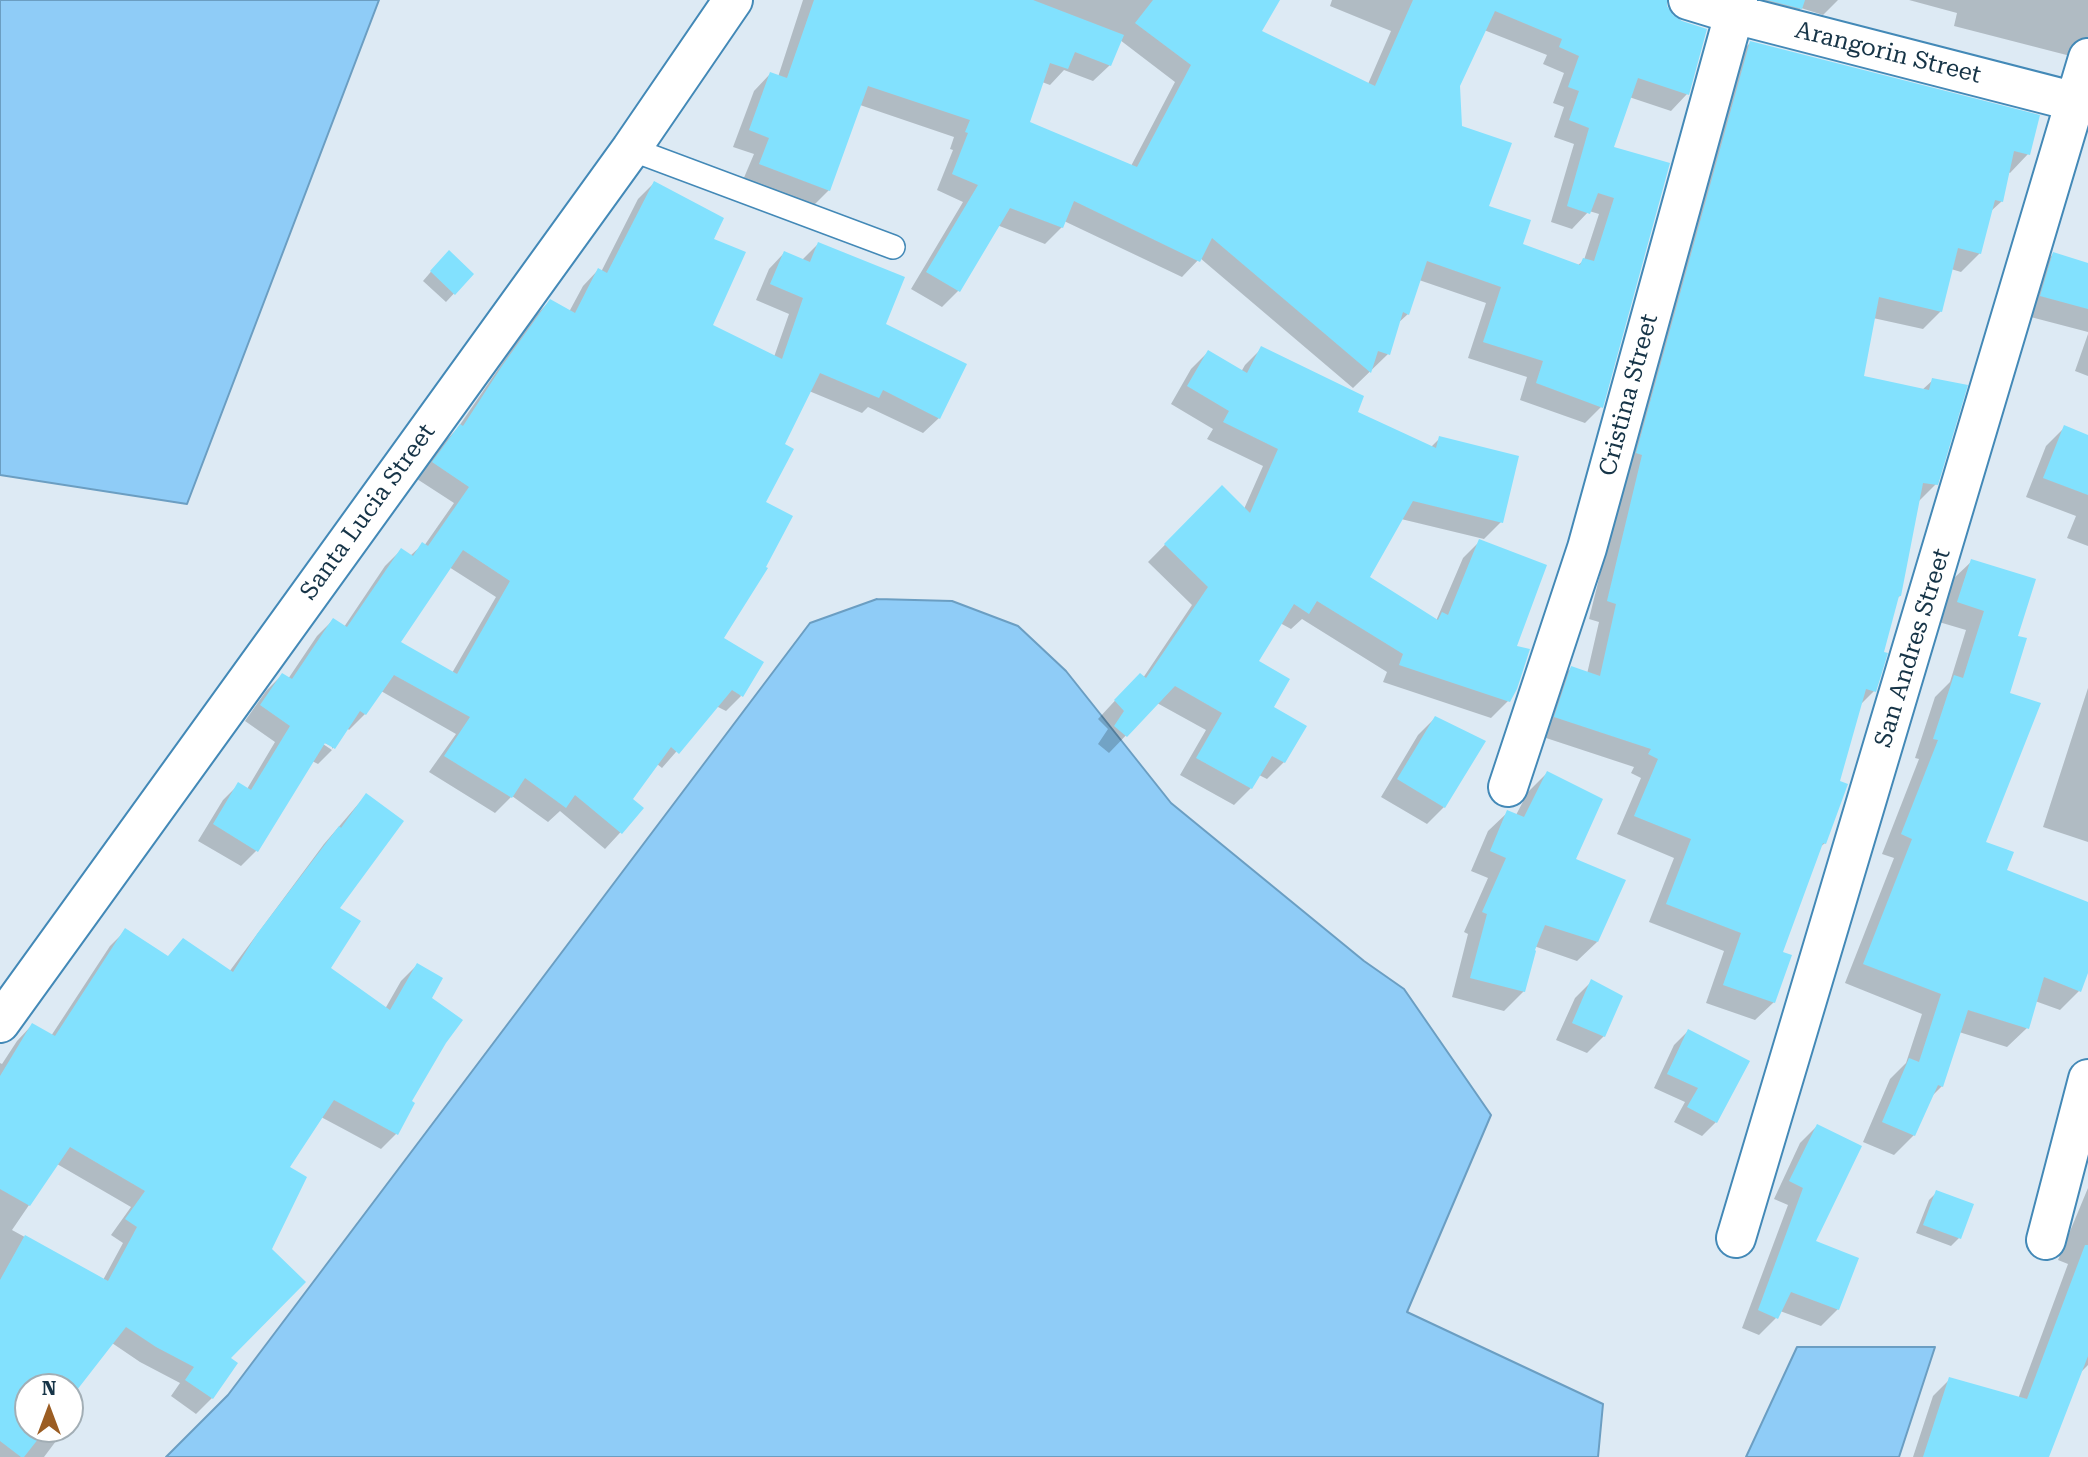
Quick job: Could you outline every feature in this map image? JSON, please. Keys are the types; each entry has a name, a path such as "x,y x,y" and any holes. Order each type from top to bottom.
{"street":[{"name":"Santa Lucia Street","path":"0,1023 631,149 733,0"},
{"name":"Arangorin Street","path":"1688,0 1736,7 2082,103"},
{"name":"Cristina Street","path":"1508,787 1587,548 1736,7"},
{"name":"San Andres Street","path":"1736,1238 2082,103 2088,58"},
{"path":"2046,1240 2086,1098"}],"lane":[{"path":"631,149 893,247"}],"water":[{"path":"0,0 379,0 187,504 0,475"},
{"path":"877,599 952,601 1018,626 1066,671 1171,803 1364,961 1404,989 1491,1115 1407,1312 1603,1404 1598,1457 166,1457 228,1395 810,623"},
{"path":"1797,1347 1935,1347 1899,1457 1746,1457"}],"building":[{"path":"814,0 1033,0 1124,35 1111,66 1075,52 1068,69 1050,63 1030,122 1137,167 1191,65 1135,23 1153,0 1280,0 1262,31 1375,86 1413,0 1667,0 1667,6 1673,15 1682,21 1707,29 1689,95 1638,78 1614,147 1670,163 1603,408 1536,383 1543,361 1483,342 1501,287 1427,261 1409,315 1403,312 1390,355 1378,351 1371,373 1212,238 1200,262 1074,201 1063,228 1010,208 960,292 926,272 978,185 952,174 968,133 965,132 970,120 868,86 830,191 759,164 769,138 749,130 770,72 787,78","holes":["1495,11 1562,39 1559,47 1579,56 1568,87 1579,91 1569,120 1589,128 1567,206 1590,214 1598,193 1614,198 1594,261 1583,258 1580,265 1523,244 1531,220 1489,206 1512,143 1462,126 1460,86"]},
{"path":"1767,0 1805,0 1802,9"},
{"path":"1750,41 2040,115 2030,155 2014,151 2003,202 1995,200 1981,254 1958,248 1942,312 1879,297 1864,376 1929,390 1932,378 1968,385 1938,485 1923,483 1901,596 1884,652 1888,653 1876,692 1866,689 1840,781 1848,784 1783,952 1792,955 1775,1003 1723,985 1741,933 1666,904 1691,839 1634,816 1658,759 1648,754 1651,749 1554,717 1571,666 1600,676 1616,604 1607,601 1642,455 1636,453"},
{"path":"654,181 724,218 714,239 746,252 713,325 782,359 803,298 770,284 784,251 810,262 818,242 905,277 886,324 967,364 940,419 883,390 879,398 820,373 785,444 794,449 766,502 793,516 766,567 768,568 724,638 764,662 743,697 732,690 679,754 671,747 633,799 644,808 622,834 575,795 566,808 525,778 512,798 444,756 470,717 394,675 366,715 360,711 335,749 325,743 258,852 213,824 238,782 251,790 290,726 260,705 282,673 292,679 333,618 347,627 401,548 413,556 422,542 428,546 469,487 432,462 460,424 463,426 550,299 575,313 598,268 607,273","holes":["463,550 510,581 457,674 401,642"]},
{"path":"449,250 474,274 455,295 430,271"},
{"path":"2053,252 2088,263 2088,309 2040,296"},
{"path":"1261,346 1364,396 1358,412 1436,448 1439,436 1519,456 1503,523 1413,501 1370,577 1438,620 1442,612 1448,615 1479,539 1547,565 1517,646 1530,649 1510,702 1399,665 1403,654 1317,601 1309,614 1294,604 1259,661 1290,679 1274,707 1307,726 1285,763 1272,756 1252,789 1196,758 1222,713 1175,686 1127,737 1114,726 1124,711 1114,700 1140,673 1146,678 1208,587 1164,544 1222,485 1250,513 1278,449 1223,422 1229,411 1187,386 1208,350 1247,373"},
{"path":"2064,425 2088,435 2088,495 2043,478"},
{"path":"1971,559 2036,579 2018,636 2027,638 2010,693 2041,703 1986,842 2014,852 2007,870 2088,902 2088,973 2081,992 2044,977 2029,1029 1968,1010 1943,1087 1938,1085 1915,1136 1882,1122 1909,1058 1919,1062 1941,994 1863,964 1912,839 1901,834 1938,740 1933,739 1954,675 1963,678 1984,611 1957,602"},
{"path":"1435,716 1486,741 1445,808 1397,779"},
{"path":"1547,771 1603,799 1576,859 1626,880 1598,942 1545,925 1535,950 1525,992 1470,978 1487,914 1482,912 1506,858 1490,851 1507,810 1524,817"},
{"path":"366,793 404,821 340,908 361,921 331,968 390,1010 417,963 443,978 432,998 463,1020 446,1043 412,1101 415,1103 398,1135 334,1100 290,1167 307,1177 272,1249 306,1282 231,1358 238,1363 213,1399 185,1380 194,1367 126,1327 84,1381 84,1373 14,1373 14,1443 35,1443 24,1457 21,1457 0,1441 0,1280 25,1235 108,1281 137,1227 125,1219 145,1191 70,1147 30,1206 0,1189 0,1076 32,1023 55,1036 125,928 168,956 183,938 233,972 257,934 339,826 341,828"},
{"path":"1591,979 1623,996 1605,1037 1572,1023"},
{"path":"1688,1029 1750,1061 1717,1123 1687,1107 1698,1088 1667,1074"},
{"path":"1817,1124 1862,1146 1816,1241 1859,1258 1839,1310 1791,1292 1778,1319 1758,1310 1803,1188 1789,1181"},
{"path":"1936,1190 1974,1204 1961,1239 1923,1225"},
{"path":"2085,1245 2088,1245 2088,1356 2049,1457 1923,1457 1949,1377 2027,1399"}]}
